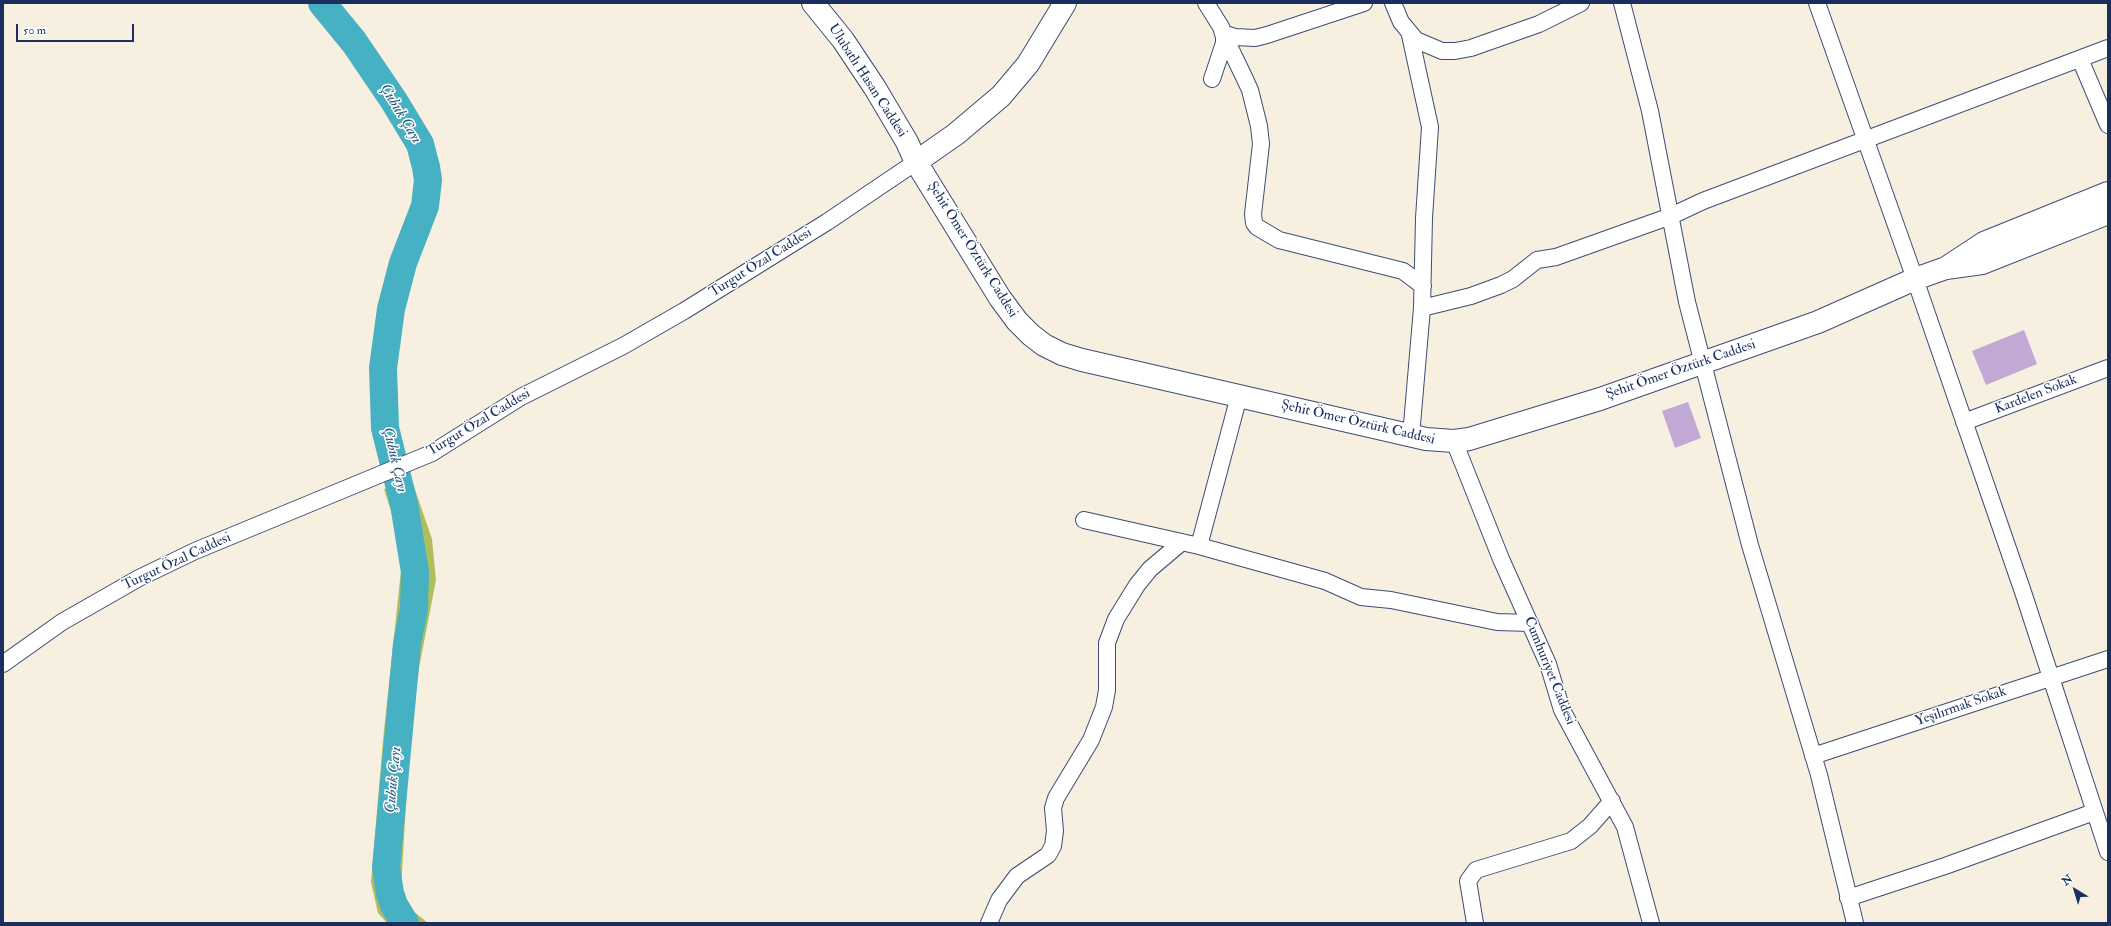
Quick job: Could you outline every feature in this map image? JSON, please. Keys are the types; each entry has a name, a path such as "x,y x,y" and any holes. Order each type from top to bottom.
{"street":[{"name":"Turgut Özal Caddesi","path":"3,664 62,622 139,578 195,551 408,464 453,441 521,397 623,346 684,311 826,222 956,134 1000,96 1028,64 1065,3"},
{"path":"1206,3 1250,90 1259,126 1261,144 1253,214 1254,223 1257,227 1279,240 1404,271 1423,286"},
{"path":"1224,38 1261,36 1364,3"},
{"path":"1393,3 1400,22 1410,35 1425,46 1442,51 1455,52 1471,48 1539,24 1581,3"},
{"path":"1622,3 1650,111 1687,302 1704,362 1750,545 1806,736 1814,756 1855,923"},
{"path":"1817,3 1865,141 1916,279 2023,592 2108,852"},
{"name":"Ulubatlı Hasan Caddesi","path":"818,5 876,88 907,142 916,162"},
{"path":"1410,35 1430,127 1424,218 1422,308 1411,436"},
{"path":"1212,80 1224,38"},
{"path":"1422,308 1471,296 1501,285 1513,279 1537,260 1556,257 1671,216 1703,202 2108,48"},
{"path":"2080,59 2108,125"},
{"name":"Şehit Ömer Öztürk Caddesi","path":"916,162 1000,298 1017,321 1044,345 1062,354 1082,360 1411,436 1440,441 1454,441 1486,435 1560,412 1818,322 1916,279 1946,268 1982,263 2108,213"},
{"name":"Şehit Ömer Öztürk Caddesi","path":"1946,268 1984,243 2108,193"},
{"name":"Kardelen Sokak","path":"1964,422 2108,368"},
{"path":"1199,546 1239,396"},
{"name":"Cumhuriyet Caddesi","path":"1454,441 1501,559 1548,664 1562,710 1625,827 1651,923"},
{"path":"1084,520 1199,546 1325,582 1361,597 1391,600 1497,622 1530,623"},
{"path":"989,923 993,911 1007,887 1017,876 1048,854 1053,846 1055,830 1053,808 1056,798 1090,740 1104,707 1107,690 1107,643 1116,619 1133,591 1150,569 1182,542"},
{"name":"Yeşilırmak Sokak","path":"1814,756 2108,659"},
{"path":"1475,923 1468,881 1476,870 1571,841 1590,826 1612,801"},
{"path":"1848,898 1944,866 2094,812"}],"green space":[{"path":"411,478 432,539 436,580 419,668 409,753 401,889 404,901 413,911 428,923 387,923 378,913 371,882 383,740 402,561 399,537 384,489"}],"building":[{"path":"2024,330 2037,364 1986,385 1972,351"},
{"path":"1688,402 1701,438 1675,448 1662,411"}],"waterway":[{"name":"Çubuk Çayı","path":"322,3 354,42 394,101 420,144 428,180 425,206 403,263 391,309 383,368 385,428 404,504 415,572 414,608 407,644 386,868 390,893 394,905 405,923"}]}
